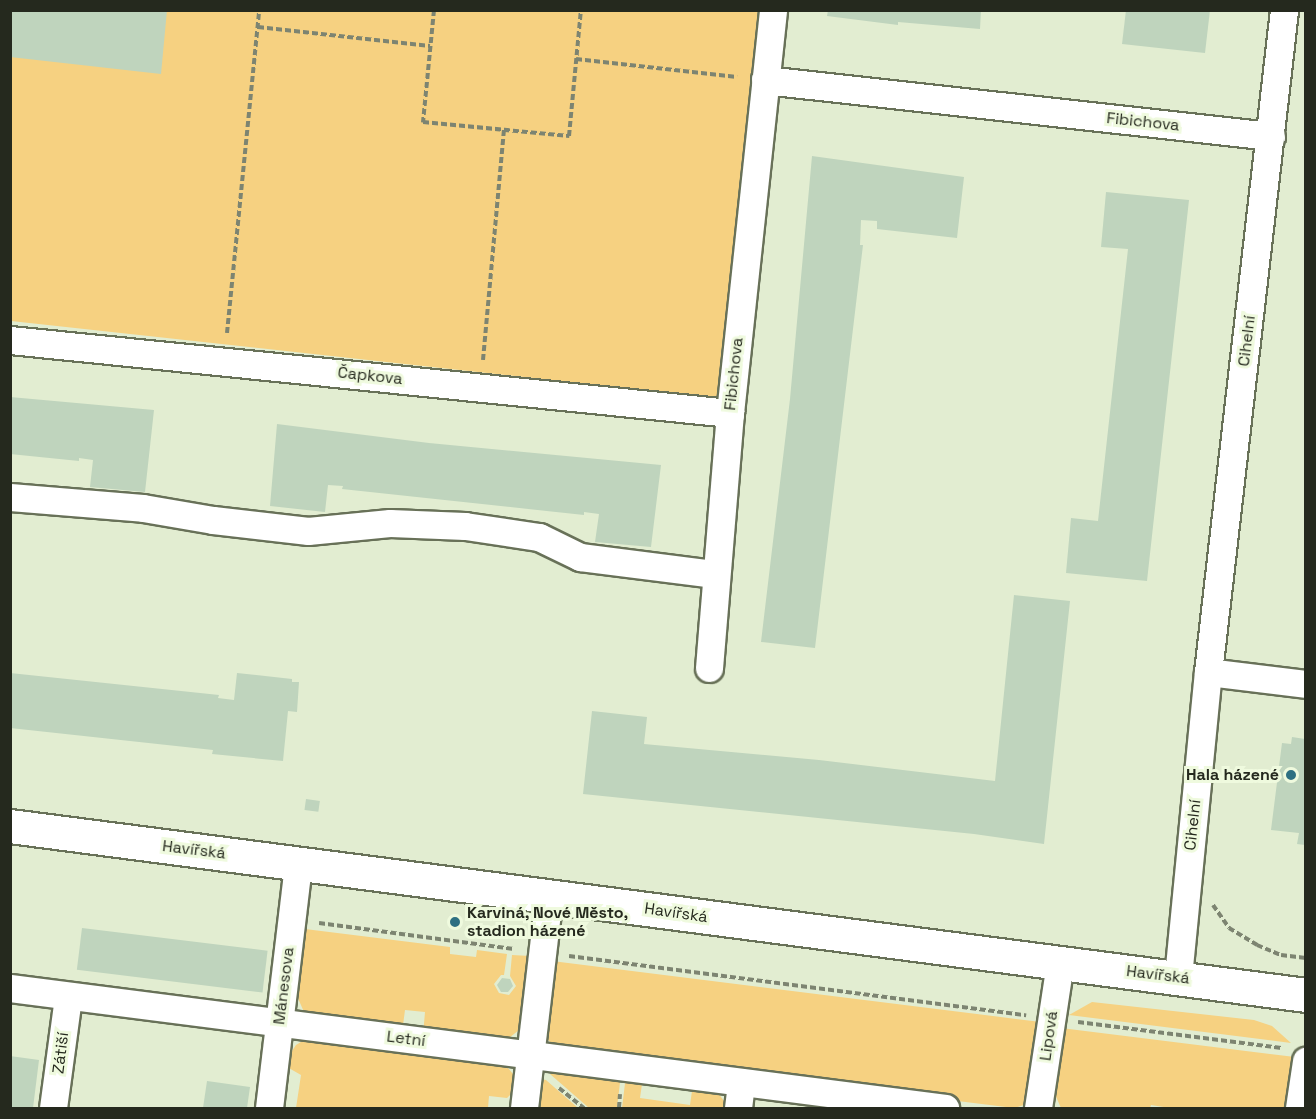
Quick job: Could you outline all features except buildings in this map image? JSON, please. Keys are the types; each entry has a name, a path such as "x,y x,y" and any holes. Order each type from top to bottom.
{"street":[{"name":"Fibichova","path":"709,668 730,413 773,10"},
{"name":"Cihelní","path":"1178,977 1208,672 1284,10"},
{"name":"Fibichova","path":"765,80 1271,136"},
{"name":"Čapkova","path":"10,340 730,413"},
{"path":"10,497 143,508 213,520 308,531 390,524 465,526 539,537 580,557 715,574"},
{"path":"1208,672 1305,684"},
{"name":"Havířská","path":"10,825 1305,995"},
{"name":"Mánesova","path":"269,1108 298,863"},
{"path":"524,1108 549,896"},
{"name":"Lipová","path":"1038,1108 1060,963"},
{"name":"Letní","path":"10,988 532,1055 739,1095 945,1108"},
{"name":"Zátiší","path":"53,1108 68,997"},
{"path":"1298,1055 1299,1108"}],"path":[{"path":"224,361 259,10"},
{"path":"434,10 423,122 569,136 581,10"},
{"path":"258,27 430,46"},
{"path":"576,59 765,80"},
{"path":"480,388 504,130"},
{"path":"1185,903 1215,905 1229,928 1257,945 1281,955 1305,958"},
{"path":"291,920 1052,1018 1298,1055"}],"shaded area":[{"path":"11,11 758,11 717,398 11,321"},
{"path":"305,929 450,947 450,954 476,957 477,950 507,954 504,975 501,975 494,984 499,993 509,995 516,986 510,976 512,955 530,956 519,1030 504,1042 423,1035 425,1012 405,1010 402,1033 304,1012 297,996"},
{"path":"552,961 1041,1022 1027,1104 1014,1108 562,1052 548,1040 544,1028"},
{"path":"1092,1002 1254,1020 1272,1026 1291,1043 1069,1015"},
{"path":"1061,1028 1295,1057 1289,1108 1170,1108 1151,1105 1150,1108 1061,1108 1054,1092"},
{"path":"309,1037 503,1062 513,1074 514,1091 507,1098 489,1096 488,1108 296,1108 301,1075 287,1067 288,1057 296,1045"},
{"path":"555,1069 621,1074 617,1108 589,1108 550,1074"},
{"path":"626,1075 643,1077 640,1098 690,1105 693,1084 716,1090 729,1108 622,1108"},
{"path":"540,1079 546,1080 578,1108 532,1108"}],"place":[{"name":"Hala házené","path":"1291,775"},
{"name":"Karviná, Nové Město, stadion házené","path":"455,922"}]}
